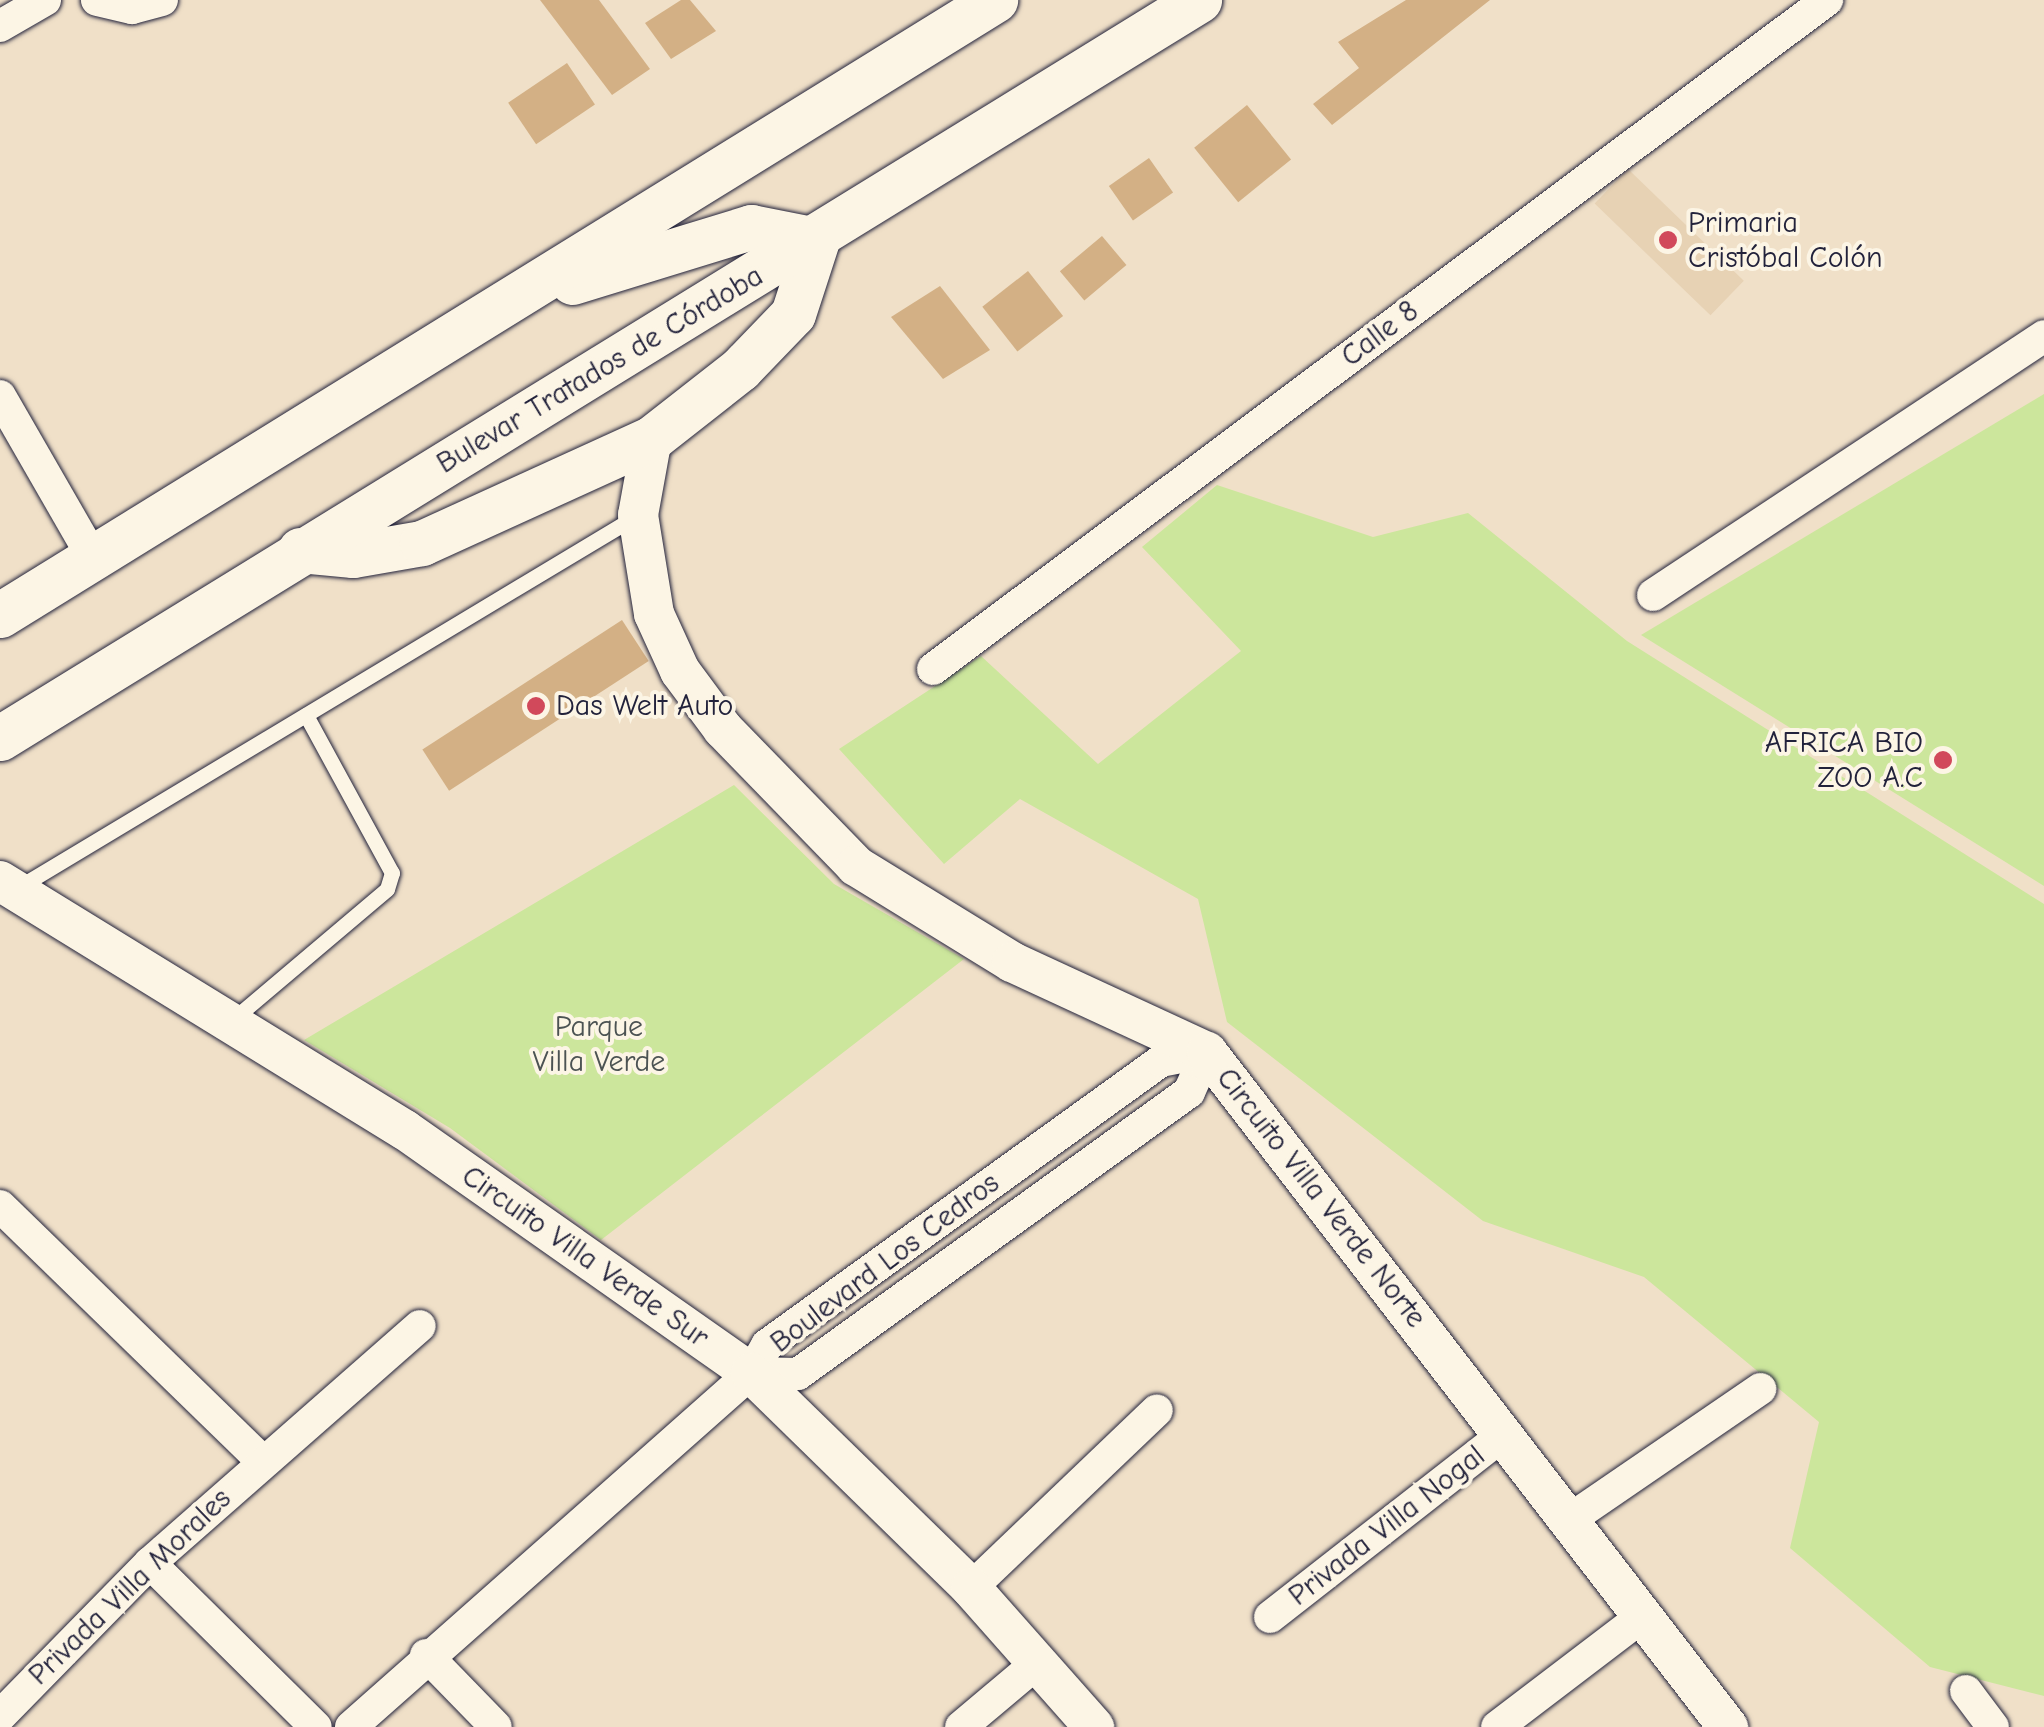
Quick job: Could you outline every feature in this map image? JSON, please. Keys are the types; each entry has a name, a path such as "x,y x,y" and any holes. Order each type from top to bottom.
{"main road":[{"path":"0,615 995,0"},
{"name":"Bulevar Tratados de Córdoba","path":"0,738 300,550 817,240 1199,0"},
{"path":"300,550 353,555 422,543 652,438 740,369 793,314 817,240 751,227 507,303"}],"street":[{"path":"0,26 44,0"},
{"path":"97,0 132,8 162,0"},
{"name":"Calle 8","path":"933,669 1828,0"},
{"path":"1653,595 2044,336"},
{"path":"0,396 93,558"},
{"name":"Circuito Villa Verde Norte","path":"652,438 638,515 654,614 680,672 723,729 856,866 1012,962 1207,1052 1728,1727"},
{"name":"Circuito Villa Verde Sur","path":"8,885 404,1130 751,1373 971,1588 1094,1727"},
{"name":"Boulevard Los Cedros","path":"351,1727 426,1655 751,1373 766,1345 1161,1062 1207,1052"},
{"path":"0,1206 261,1460"},
{"name":"Privada Villa Morales","path":"0,1716 150,1563 261,1460 420,1326"},
{"path":"1569,1520 1760,1389"},
{"path":"971,1588 1157,1410"},
{"name":"Privada Villa Nogal","path":"1270,1616 1504,1435"},
{"path":"150,1563 316,1727"},
{"path":"1497,1727 1644,1615"},
{"path":"426,1655 496,1727"},
{"path":"962,1727 1037,1663"},
{"path":"1966,1691 1993,1727"}],"lane":[{"path":"8,885 306,714 638,515"},
{"path":"230,1022 388,888 392,873 306,714"}],"shaded area":[{"name":"Primaria Cristóbal Colón","path":"1628,169 1744,281 1710,315 1595,204"}],"green space":[{"name":"AFRICA BIO ZOO A.C","path":"2044,394 2044,886 1641,635"},
{"path":"1217,485 1373,537 1468,513 1627,641 2044,904 2044,1696 1930,1667 1790,1548 1819,1422 1644,1277 1483,1221 1227,1022 1198,899 1020,799 944,864 839,749 981,656 1098,764 1241,651 1142,547"},
{"name":"Parque Villa Verde","path":"734,785 834,884 964,959 601,1240 450,1128 304,1040"}],"building":[{"path":"540,0 599,0 650,69 612,95"},
{"path":"681,0 690,0 716,31 671,59 645,23"},
{"path":"1406,0 1490,0 1332,125 1313,104 1359,68 1338,42"},
{"path":"567,63 595,104 536,144 508,103"},
{"path":"1247,105 1291,159 1238,202 1194,148"},
{"path":"1149,158 1173,192 1133,221 1109,186"},
{"path":"1102,236 1126,265 1084,300 1060,271"},
{"path":"1028,271 1063,316 1017,352 982,307"},
{"path":"940,286 990,350 943,379 891,317"},
{"name":"Das Welt Auto","path":"622,620 649,661 449,791 422,750"}],"place":[{"name":"Primaria Cristóbal Colón","path":"1668,240"},
{"name":"Das Welt Auto","path":"536,706"},
{"name":"AFRICA BIO ZOO A.C","path":"1943,760"}]}
